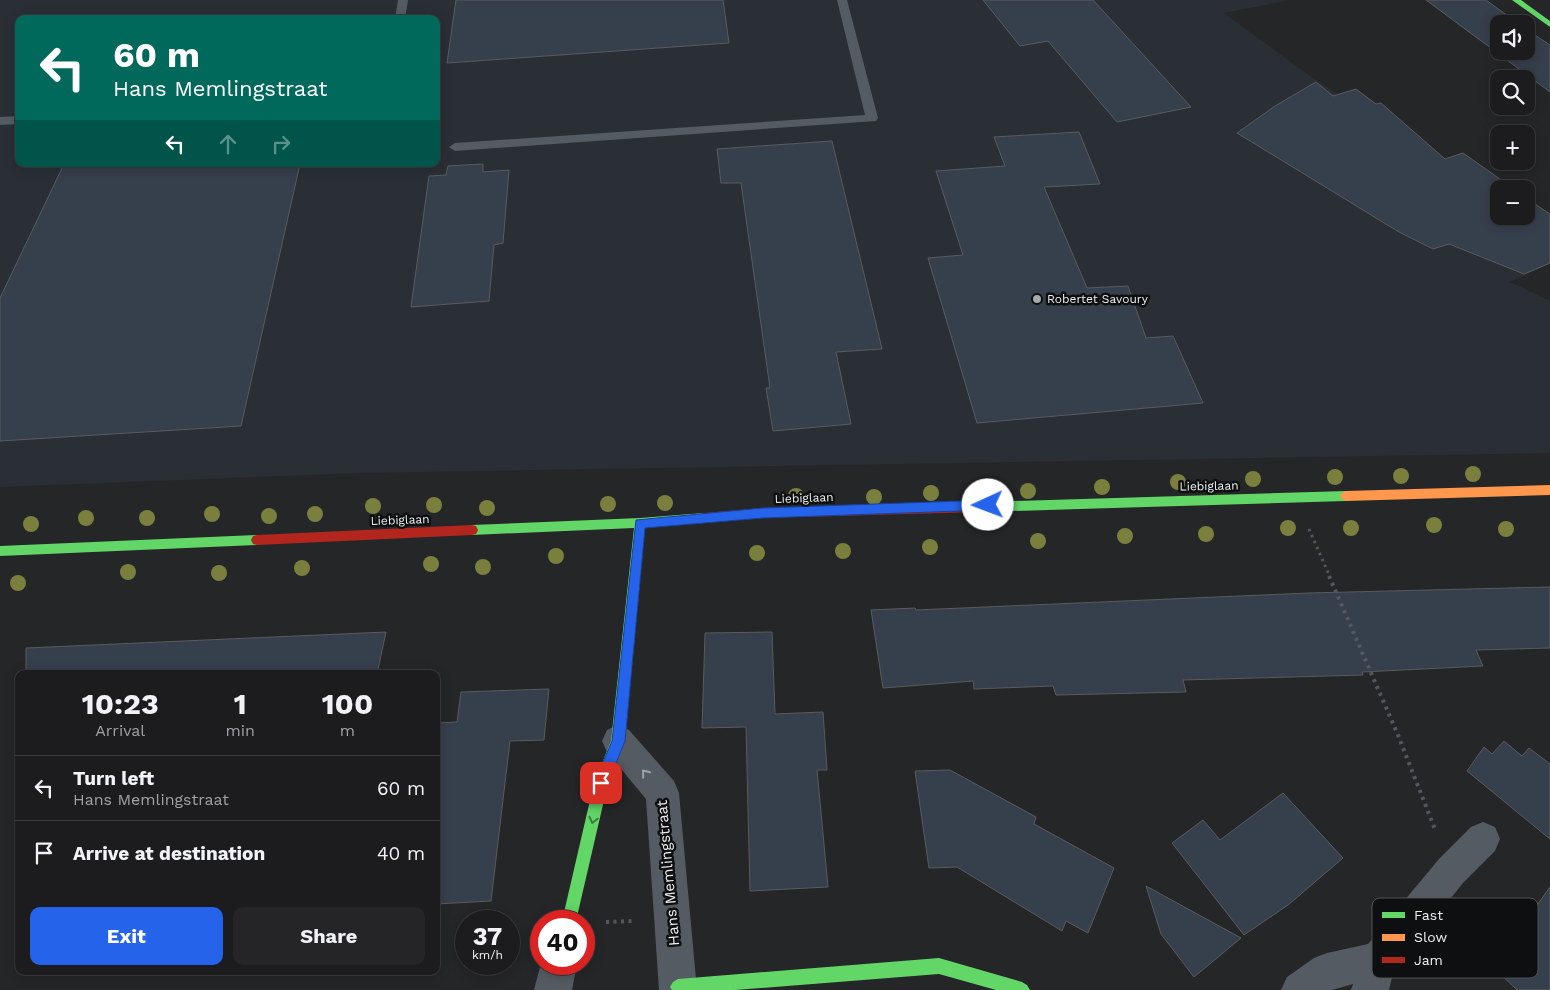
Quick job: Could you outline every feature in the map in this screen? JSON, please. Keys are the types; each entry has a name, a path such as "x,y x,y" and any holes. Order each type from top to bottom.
{"street":[{"path":"1516,0 1550,25"},
{"name":"Liebiglaan","path":"0,551 640,524 763,513 1550,490"},
{"path":"572,910 601,783 618,741 640,524"},
{"name":"Hans Memlingstraat","path":"618,741 662,793 678,989"},
{"path":"1431,898 1451,871 1483,839"},
{"path":"678,989 939,966 1022,990"},
{"path":"1300,990 1327,971 1372,975"},
{"path":"553,990 556,975"}],"lane":[{"path":"401,15 404,0"},
{"path":"455,147 872,118 842,0"},
{"path":"0,121 15,120"}],"path":[{"path":"1296,498 1398,735 1451,871"},
{"path":"604,922 672,920"}],"shaded area":[{"path":"0,0 1290,0 1224,13 1314,79 1490,190 1490,225 1534,225 1550,229 1550,264 1510,282 1550,301 1550,453 359,473 0,487"}],"building":[{"path":"456,0 723,0 729,43 447,63"},
{"path":"983,0 1093,0 1191,107 1117,122 1048,41 1020,46"},
{"path":"1426,0 1486,0 1507,15 1490,15 1490,47"},
{"path":"1535,35 1550,45 1550,92 1535,81 1535,70 1520,70 1507,60 1535,60"},
{"path":"1316,82 1333,96 1356,89 1376,104 1381,103 1445,159 1463,153 1501,180 1490,180 1490,225 1535,225 1535,204 1550,214 1550,263 1524,274 1449,244 1433,249 1399,232 1237,133 1275,106"},
{"name":"Robertet Savoury","path":"1079,132 1100,184 1044,187 1087,288 1128,286 1146,338 1173,336 1203,403 977,423 928,258 963,255 936,171 1005,166 994,137"},
{"path":"832,141 882,349 836,352 851,424 773,431 766,388 770,388 741,183 721,183 717,149"},
{"path":"483,164 483,172 509,170 503,243 494,245 489,301 411,307 429,176 446,175 448,166"},
{"path":"63,167 299,167 241,426 0,441 0,298"},
{"path":"1550,587 1550,648 1476,650 1483,666 1362,672 1363,675 1183,680 1186,692 1056,695 1053,686 974,689 973,681 883,688 871,610 915,608 916,610 1309,593"},
{"path":"386,632 378,670 26,670 26,648"},
{"path":"772,632 775,714 823,712 827,770 817,770 828,887 750,891 746,727 702,728 705,633"},
{"path":"549,689 544,740 510,741 491,901 440,904 440,723 457,722 461,692"},
{"path":"1504,741 1522,756 1529,748 1550,764 1550,839 1467,771 1484,747 1492,754"},
{"path":"950,770 1036,817 1034,824 1114,868 1088,933 1066,921 1062,931 957,867 929,868 915,771"},
{"path":"1283,793 1343,858 1288,905 1244,935 1172,843 1203,820 1220,840"},
{"path":"1146,886 1241,938 1194,977 1161,934"},
{"path":"1550,887 1550,990 1517,990 1504,978 1538,978 1538,904"}],"traffic: fast":[{"path":"1516,0 1550,25"},
{"path":"979,507 1346,496"},
{"path":"472,530 640,523 703,518"},
{"path":"572,910 601,783 618,741 640,523"},
{"path":"0,551 257,540"},
{"path":"678,987 939,966 1022,990"}],"traffic: slow":[{"path":"1346,496 1550,490"}],"traffic: jam":[{"path":"703,518 763,513 979,507"},
{"path":"257,540 472,530"}],"place":[{"name":"Robertet Savoury","path":"1037,299"}],"route":[{"path":"601,783 618,741 640,524 763,513 988,505"}]}
